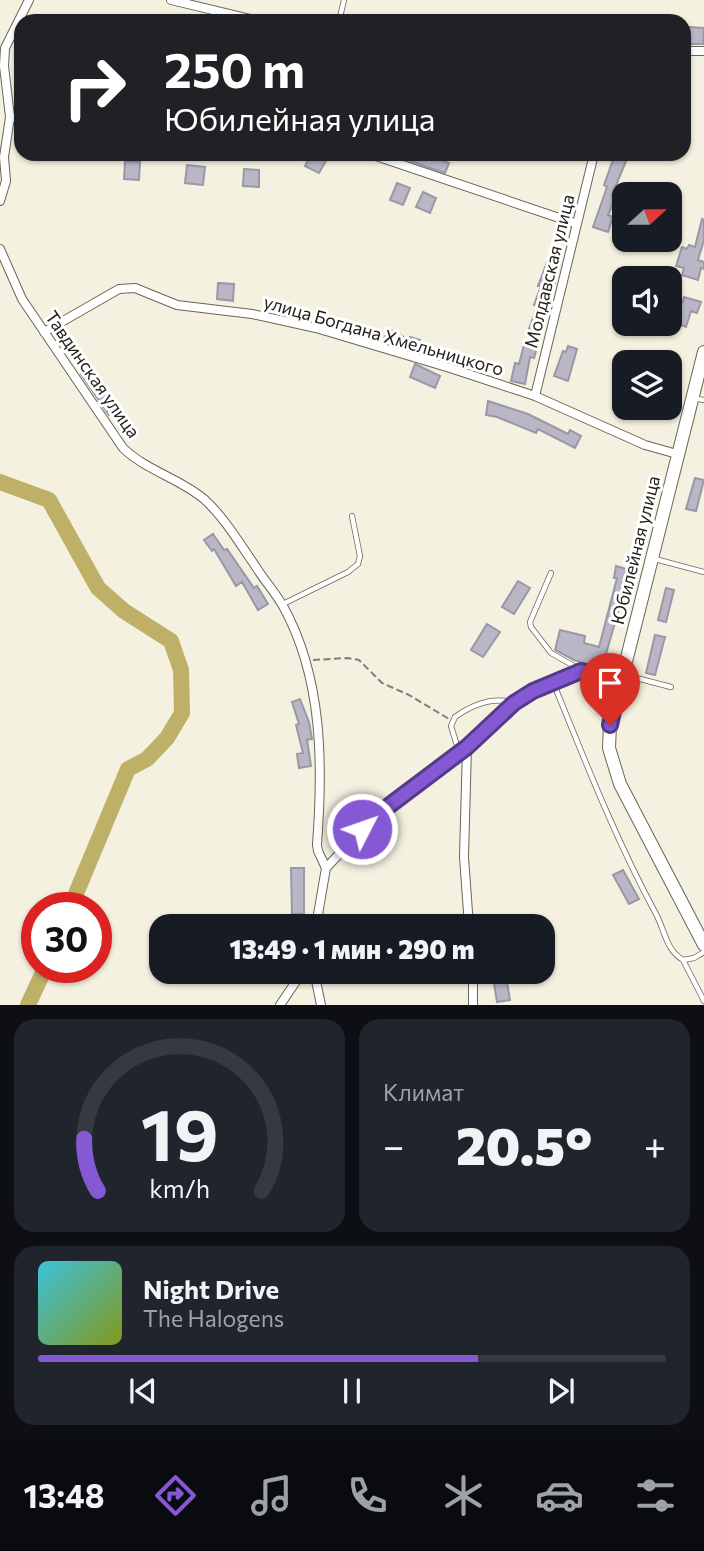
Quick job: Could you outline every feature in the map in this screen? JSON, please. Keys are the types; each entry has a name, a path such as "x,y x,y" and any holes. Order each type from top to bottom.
{"street":[{"path":"171,0 230,14"},
{"path":"0,201 6,181 4,157 10,117 4,66 5,48 14,30"},
{"path":"10,117 14,117"},
{"path":"391,161 577,224"},
{"name":"Молдавская улица","path":"535,396 592,161"},
{"name":"Тавдинская улица","path":"0,248 13,281 44,332 123,448 143,464 185,486 206,501 243,547 282,604 299,641 315,703 320,753 317,851 326,868 318,914"},
{"name":"улица Богдана Хмельницкого","path":"44,332 119,289 135,288 177,305 252,314 316,328 535,396 645,444 677,454"},
{"name":"Юбилейная улица","path":"704,352 698,399 677,454 620,677 608,736 611,760 640,825 704,944"},
{"path":"326,868 374,817 463,750 514,703 553,681 581,671 620,677"},
{"path":"463,750 464,857 468,914"},
{"path":"281,1005 295,984"},
{"path":"317,984 321,1005"},
{"path":"473,984 473,1005"}],"lane":[{"path":"282,604 348,572 358,564 360,556 352,516"},
{"path":"651,558 704,572"},
{"path":"551,573 530,622 531,627 551,653 581,671"},
{"path":"620,677 671,687"},
{"path":"553,681 604,808 641,887 659,918 666,942 683,960 704,1001"},
{"path":"463,750 454,738 452,721 461,713 480,704 501,700 514,703"},
{"path":"683,960 704,952"}],"path":[{"path":"305,661 326,658 359,660 382,683 409,695 452,721"}],"building":[{"path":"691,27 704,28 703,44 691,44"},
{"path":"125,161 140,162 139,180 124,179"},
{"path":"308,161 326,161 319,173 305,166"},
{"path":"410,161 443,161 449,163 445,173"},
{"path":"613,161 626,161 617,182 612,182 612,206 608,215 612,217 612,220 608,232 593,227 607,187 604,185"},
{"path":"187,165 205,167 203,185 185,183"},
{"path":"244,169 259,170 259,187 243,186"},
{"path":"397,183 410,188 403,205 390,200"},
{"path":"423,192 436,198 430,213 416,207"},
{"path":"702,219 704,240 698,260 704,262 704,269 701,268 698,280 682,275 684,268 676,266 682,247 695,247"},
{"path":"549,257 561,260 541,333 529,329 537,306 534,305 541,286 538,286"},
{"path":"218,283 234,284 233,301 217,299"},
{"path":"684,297 701,302 697,313 691,311 686,327 682,325"},
{"path":"389,329 409,340 410,337 420,340 416,351 383,341"},
{"path":"525,341 538,344 534,358 530,357 525,384 511,381 515,363 519,364"},
{"path":"568,346 577,349 568,381 554,376 563,351 566,352"},
{"path":"415,364 440,376 435,388 410,377"},
{"path":"91,368 111,401 113,400 124,414 133,429 123,434 112,413 109,415 81,374"},
{"path":"488,401 528,414 568,434 570,430 581,436 575,448 538,429 536,433 486,415"},
{"path":"695,478 704,480 696,511 686,509"},
{"path":"213,534 254,588 257,586 268,604 258,610 242,582 236,586 214,549 212,551 204,540"},
{"path":"616,566 626,569 618,612 602,668 574,660 555,650 560,630 585,636 584,643 599,647 617,578 614,578"},
{"path":"518,581 530,588 514,614 502,607"},
{"path":"666,588 674,590 666,622 658,620"},
{"path":"487,624 500,632 483,657 471,650"},
{"path":"655,635 665,637 655,675 646,673"},
{"path":"300,699 312,739 307,740 311,766 299,768 297,754 303,753 296,725 299,724 292,702"},
{"path":"291,868 304,868 304,914 292,914"},
{"path":"623,870 639,899 629,904 613,875"},
{"path":"494,984 507,984 510,1000 497,1002"}],"waterway":[{"path":"0,482 49,500 98,588 124,611 171,641 181,670 182,713 167,738 147,759 128,769 77,892"},
{"path":"28,1005 38,983"}],"route":[{"path":"362,829 467,747 514,703 553,681 581,671 620,680 610,725"}]}
